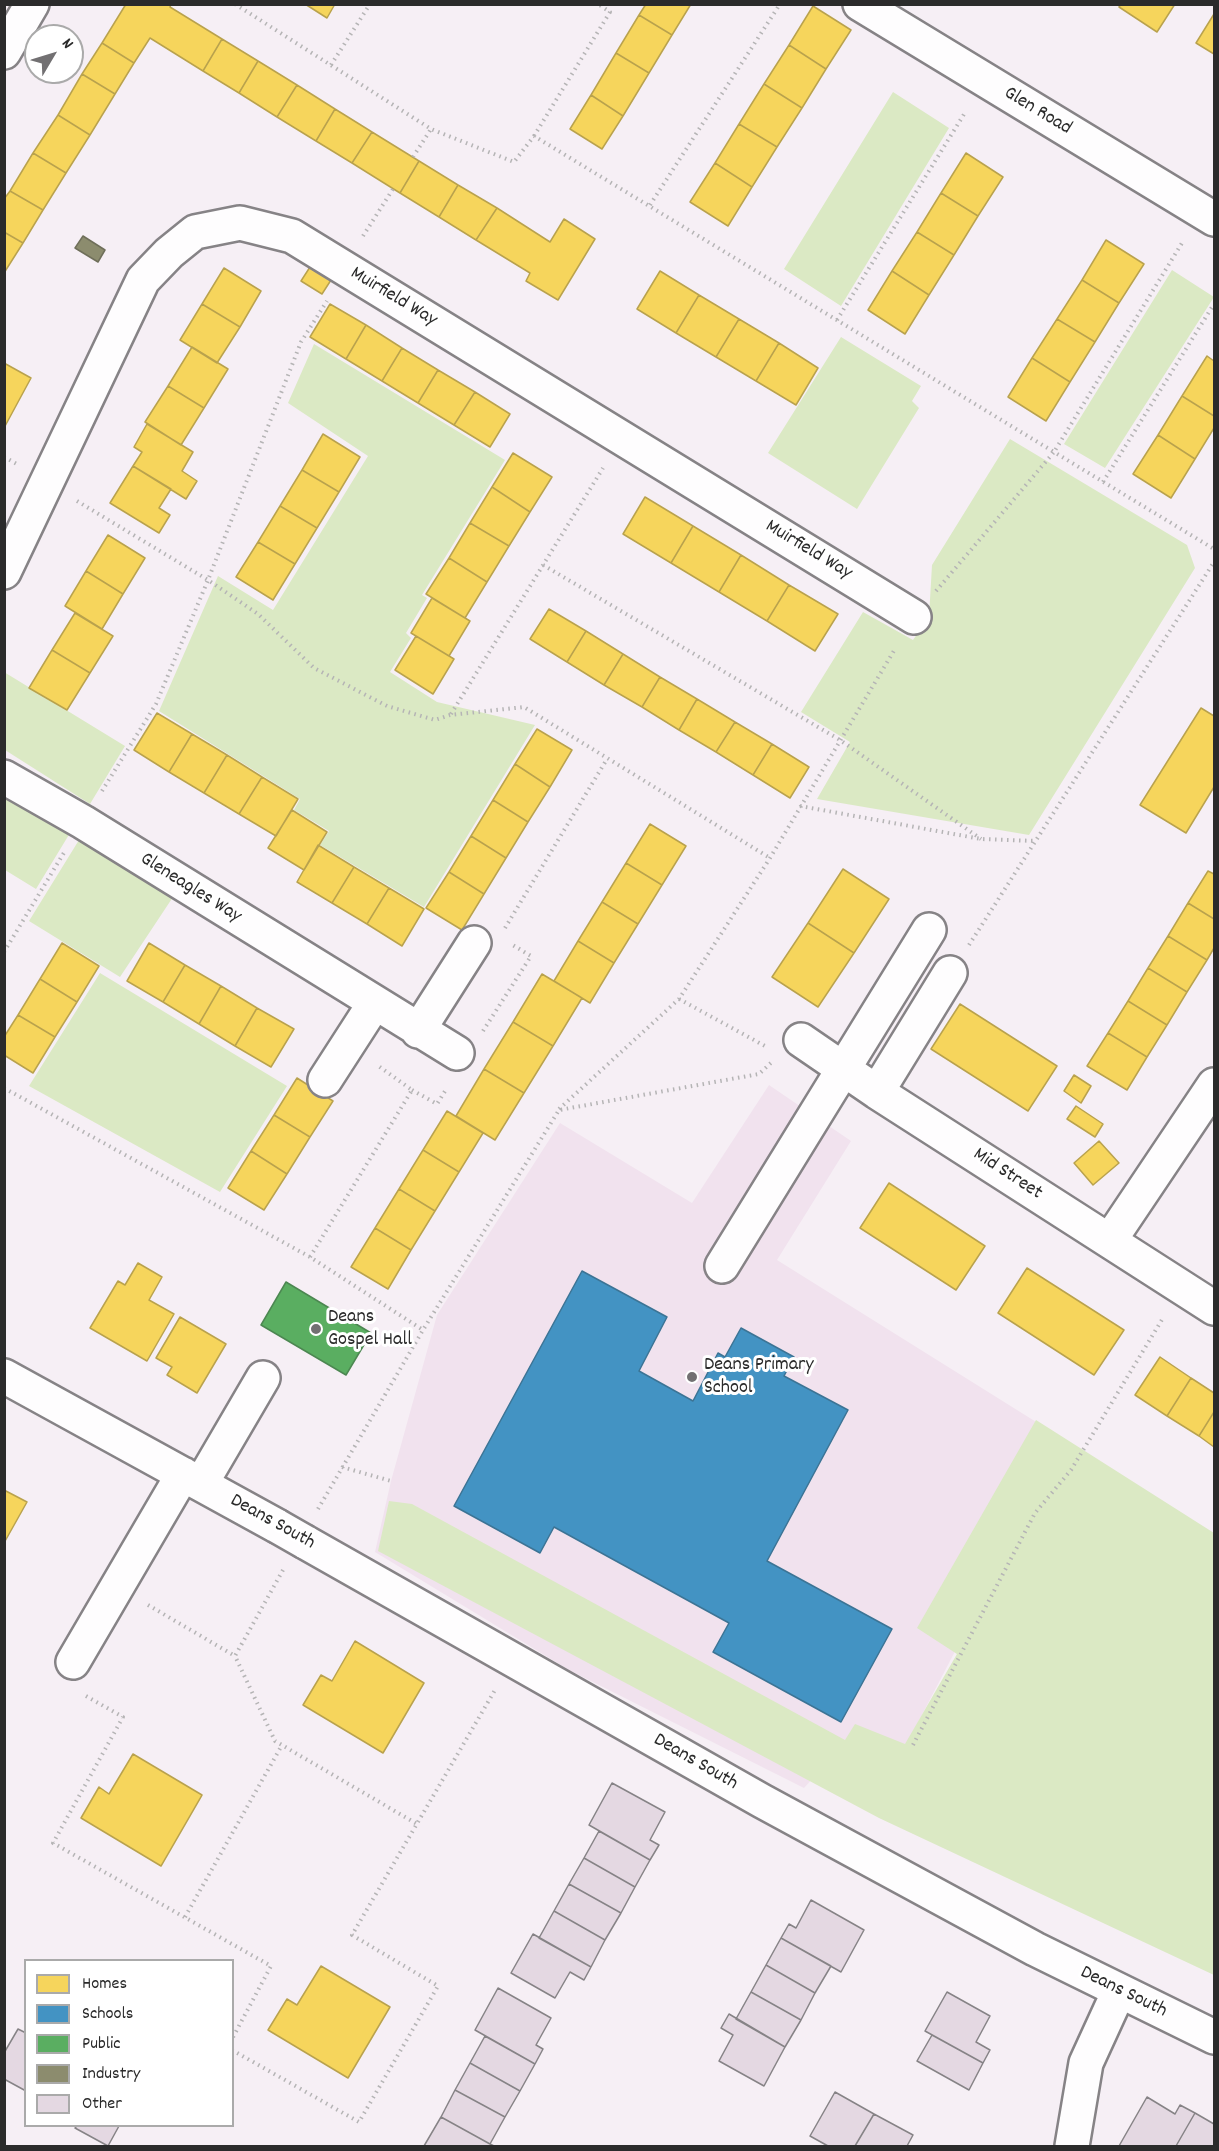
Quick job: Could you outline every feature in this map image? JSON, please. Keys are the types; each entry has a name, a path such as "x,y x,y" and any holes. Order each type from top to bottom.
{"street":[{"path":"4,52 32,4"},
{"name":"Glen Road","path":"860,4 1208,216"},
{"name":"Muirfield Way","path":"4,572 143,280 169,253 195,232 240,223 292,236 914,617"},
{"name":"Gleneagles Way","path":"4,777 83,822 374,1004 457,1053"},
{"path":"722,1266 929,930"},
{"path":"418,1030 474,943"},
{"path":"877,1092 950,973"},
{"path":"325,1080 374,1004"},
{"name":"Mid Street","path":"791,1048 842,1068 1215,1308"},
{"path":"1110,1240 1215,1084"},
{"name":"Deans South","path":"4,1376 277,1526 762,1802 1035,1949 1215,2037"},
{"path":"73,1662 117,1588 263,1378"},
{"path":"1072,2146 1086,2063 1119,1991"}],"path":[{"path":"331,65 370,4"},
{"path":"236,5 432,129 514,162 534,136 610,12 598,4"},
{"path":"650,205 780,4"},
{"path":"837,320 985,81"},
{"path":"413,157 432,129"},
{"path":"534,136 1215,549"},
{"path":"4,952 156,704 208,580 301,342 393,189"},
{"path":"235,1656 423,1330 559,1110 679,999 770,858 914,617 1054,452 1208,216"},
{"path":"1103,482 1215,304"},
{"path":"450,715 621,437"},
{"path":"4,457 208,580 258,614 314,668 387,706 435,720 450,715 524,707 770,858"},
{"path":"950,973 1215,562"},
{"path":"543,565 840,740 981,839"},
{"path":"474,943 492,947 500,937 607,759"},
{"path":"800,806 981,839 1037,841"},
{"path":"559,1110 759,1074 791,1048 679,999"},
{"path":"310,1257 412,1090 348,1044"},
{"path":"4,1088 310,1257 423,1330"},
{"path":"913,1745 1035,1513 1071,1470 1182,1286"},
{"path":"342,1467 391,1481"},
{"path":"117,1588 235,1656 275,1741 417,1824"},
{"path":"73,1662 62,1682 123,1717 53,1843 271,1966 234,2035"},
{"path":"234,2051 359,2122 438,1986 352,1935 417,1824 523,1667"},
{"path":"185,1917 282,1745"}],"shaded area":[{"name":"Deans Primary School","path":"769,1085 851,1141 777,1260 1065,1440 900,1757 851,1737 804,1788 569,1670 375,1552 391,1481 437,1315 560,1123 692,1203"}],"green space":[{"path":"893,92 949,128 841,306 784,269"},
{"path":"1172,270 1214,297 1105,468 1064,444"},
{"path":"841,337 921,386 912,401 919,408 857,509 768,453"},
{"path":"314,344 505,460 422,595 427,598 406,633 411,638 390,672 437,702 535,725 424,907 320,845 329,831 294,810 300,799 159,711 218,576 273,610 368,456 288,403"},
{"path":"1010,439 1187,545 1195,568 1029,835 817,799 850,742 801,712 863,612 913,640 929,617 932,565"},
{"path":"4,672 125,746 90,804 5,750"},
{"path":"4,791 70,833 36,889 5,870"},
{"path":"79,840 173,897 120,977 29,921"},
{"path":"100,973 287,1086 220,1192 29,1086"},
{"path":"1036,1420 1214,1533 1214,1975 879,1818 378,1551 389,1501 412,1504 845,1740 855,1724 905,1744 957,1654 917,1628"}],"building: Homes":[{"path":"126,4 171,4 170,7 222,39 203,71 150,38 134,63 102,43"},
{"path":"305,4 335,4 327,18"},
{"path":"646,4 691,4 672,35 639,15"},
{"path":"1121,4 1175,4 1157,32 1119,7"},
{"path":"813,6 851,30 826,69 789,45"},
{"path":"1214,14 1214,54 1196,43"},
{"path":"639,15 672,35 649,73 616,53"},
{"path":"222,39 258,61 239,93 203,71"},
{"path":"102,43 134,63 115,94 84,75 84,71"},
{"path":"789,45 826,69 802,108 764,84"},
{"path":"616,53 649,73 623,116 591,95"},
{"path":"258,61 297,85 277,117 239,93"},
{"path":"84,75 115,94 90,135 58,115 76,84 84,84"},
{"path":"764,84 802,108 777,147 739,124"},
{"path":"297,85 335,109 316,141 277,117"},
{"path":"591,95 623,116 602,149 570,129"},
{"path":"335,109 372,132 352,163 316,141"},
{"path":"58,115 90,135 66,173 33,153"},
{"path":"739,124 777,147 752,187 715,163"},
{"path":"372,132 419,161 400,193 352,163"},
{"path":"33,153 66,173 43,210 10,191"},
{"path":"966,153 1003,177 978,216 941,193"},
{"path":"419,161 458,185 439,217 400,193"},
{"path":"715,163 752,187 728,226 690,202"},
{"path":"458,185 497,208 476,240 439,217"},
{"path":"10,191 43,210 23,243 4,232 4,199"},
{"path":"941,193 978,216 954,255 917,232"},
{"path":"497,208 550,242 564,219 595,239 558,300 526,281 530,273 476,240"},
{"path":"4,232 23,243 4,273"},
{"path":"917,232 954,255 929,295 892,271"},
{"path":"1106,240 1144,264 1119,303 1082,280"},
{"path":"310,267 331,280 322,294 301,281"},
{"path":"224,268 261,291 240,327 202,304"},
{"path":"660,271 699,295 676,333 637,309"},
{"path":"892,271 929,295 905,334 868,310"},
{"path":"1082,280 1119,303 1095,342 1057,319"},
{"path":"699,295 739,319 716,357 676,333"},
{"path":"202,304 240,327 217,363 180,340"},
{"path":"330,304 366,325 346,359 310,337"},
{"path":"739,319 779,343 756,381 716,357"},
{"path":"1057,319 1095,342 1070,382 1032,358"},
{"path":"366,325 402,348 382,381 346,359"},
{"path":"779,343 818,368 796,405 756,381"},
{"path":"192,347 228,369 204,408 168,386"},
{"path":"402,348 438,370 418,403 382,381"},
{"path":"1207,356 1214,361 1214,416 1182,396"},
{"path":"1032,358 1070,382 1046,421 1008,397"},
{"path":"4,363 31,378 4,428"},
{"path":"438,370 475,392 454,425 418,403"},
{"path":"168,386 204,408 181,445 145,422"},
{"path":"475,392 510,414 490,447 454,425"},
{"path":"1182,396 1214,416 1214,428 1195,459 1158,435"},
{"path":"147,424 193,452 182,471 197,481 186,499 133,466 142,452 134,447"},
{"path":"323,434 360,457 339,492 302,470"},
{"path":"1158,435 1195,459 1171,498 1133,474"},
{"path":"513,453 552,477 530,512 492,487"},
{"path":"133,466 171,489 159,508 170,515 159,533 110,503"},
{"path":"302,470 339,492 317,528 280,506"},
{"path":"492,487 530,512 509,546 470,523"},
{"path":"645,497 693,526 671,563 623,534"},
{"path":"280,506 317,528 295,564 258,542"},
{"path":"470,523 509,546 487,582 449,558"},
{"path":"693,526 741,555 719,592 671,563"},
{"path":"108,535 145,558 123,594 86,571"},
{"path":"258,542 295,564 273,600 236,577"},
{"path":"741,555 789,585 767,621 719,592"},
{"path":"449,558 487,582 465,618 426,594"},
{"path":"86,571 123,594 102,629 65,606"},
{"path":"789,585 838,614 815,651 767,621"},
{"path":"432,598 470,621 449,656 411,633"},
{"path":"549,609 586,631 567,662 530,639"},
{"path":"75,613 113,636 90,673 52,650"},
{"path":"586,631 623,654 604,685 567,662"},
{"path":"416,636 454,659 433,694 395,670"},
{"path":"52,650 90,673 67,710 29,688"},
{"path":"623,654 660,677 642,707 604,685"},
{"path":"660,677 697,699 679,730 642,707"},
{"path":"697,699 735,722 716,752 679,730"},
{"path":"1201,708 1214,716 1214,787 1186,833 1140,805"},
{"path":"157,713 192,734 169,772 134,750"},
{"path":"735,722 772,744 753,775 716,752"},
{"path":"537,729 572,750 550,787 515,764"},
{"path":"192,734 227,755 204,793 169,772"},
{"path":"772,744 809,767 790,798 753,775"},
{"path":"227,755 262,777 239,814 204,793"},
{"path":"515,764 550,787 528,822 493,800"},
{"path":"262,777 298,799 276,836 239,814"},
{"path":"493,800 528,822 506,858 471,836"},
{"path":"292,810 327,832 304,870 268,848"},
{"path":"650,824 686,846 662,885 626,863"},
{"path":"471,836 506,858 484,894 449,872"},
{"path":"318,845 354,867 332,903 297,882"},
{"path":"626,863 662,885 638,924 602,902"},
{"path":"354,867 389,888 367,924 332,903"},
{"path":"843,869 889,899 854,953 808,923"},
{"path":"1208,871 1214,874 1214,919 1188,903"},
{"path":"449,872 484,894 462,930 426,908"},
{"path":"389,888 424,909 402,946 367,924"},
{"path":"602,902 638,924 614,963 578,941"},
{"path":"1188,903 1214,919 1214,948 1207,960 1168,936"},
{"path":"808,923 854,953 818,1007 772,977"},
{"path":"1168,936 1207,960 1187,992 1148,968"},
{"path":"578,941 614,963 590,1003 554,981"},
{"path":"62,943 99,966 77,1002 40,979"},
{"path":"149,943 185,965 163,1002 127,981"},
{"path":"185,965 221,986 199,1024 163,1002"},
{"path":"1148,968 1187,992 1167,1025 1128,1001"},
{"path":"542,974 582,998 553,1046 513,1022"},
{"path":"40,979 77,1002 55,1037 18,1015"},
{"path":"221,986 257,1008 235,1046 199,1024"},
{"path":"1128,1001 1167,1025 1147,1057 1108,1033"},
{"path":"960,1004 1057,1066 1028,1111 931,1049"},
{"path":"257,1008 294,1029 271,1067 235,1046"},
{"path":"18,1015 55,1037 33,1073 4,1055 4,1037"},
{"path":"513,1022 553,1046 524,1093 484,1069"},
{"path":"1108,1033 1147,1057 1127,1090 1087,1066"},
{"path":"484,1069 524,1093 495,1140 456,1116"},
{"path":"1074,1075 1091,1086 1081,1103 1064,1091"},
{"path":"297,1078 333,1101 310,1137 274,1115"},
{"path":"1076,1106 1103,1124 1095,1137 1067,1119"},
{"path":"447,1111 483,1133 459,1172 423,1150"},
{"path":"274,1115 310,1137 287,1174 251,1151"},
{"path":"1099,1141 1119,1163 1093,1185 1074,1163"},
{"path":"423,1150 459,1172 435,1211 399,1189"},
{"path":"251,1151 287,1174 264,1210 228,1188"},
{"path":"889,1183 985,1246 956,1290 860,1228"},
{"path":"399,1189 435,1211 411,1250 375,1228"},
{"path":"375,1228 411,1250 388,1289 351,1267"},
{"path":"138,1263 162,1277 149,1300 174,1314 147,1361 90,1328 118,1281 125,1285"},
{"path":"1027,1268 1124,1330 1094,1375 998,1313"},
{"path":"180,1317 226,1344 197,1393 167,1375 172,1367 156,1358"},
{"path":"1160,1357 1191,1378 1167,1416 1135,1395"},
{"path":"1191,1378 1214,1393 1214,1412 1199,1436 1167,1416"},
{"path":"1214,1412 1214,1447 1199,1436"},
{"path":"4,1490 27,1502 4,1543"},
{"path":"355,1641 424,1683 383,1753 303,1705 321,1675 332,1681"},
{"path":"133,1754 202,1795 161,1866 81,1818 99,1787 109,1794"},
{"path":"321,1966 390,2007 348,2078 268,2030 287,1999 297,2005"}],"building: Schools":[{"path":"582,1271 667,1317 639,1371 693,1401 718,1353 725,1357 741,1328 794,1357 784,1376 848,1410 767,1561 892,1629 841,1722 713,1652 729,1623 554,1527 540,1553 454,1506"}],"building: Public":[{"name":"Deans Gospel Hall","path":"286,1282 371,1333 346,1375 261,1325"}],"building: Industry":[{"path":"83,236 105,250 98,262 75,248"}],"building: Other":[{"path":"612,1783 665,1812 650,1840 659,1845 650,1860 589,1825"},
{"path":"599,1831 650,1860 635,1887 584,1858"},
{"path":"584,1858 635,1887 621,1913 569,1884"},
{"path":"569,1884 621,1913 605,1940 554,1911"},
{"path":"811,1900 864,1930 841,1972 781,1938 789,1924 796,1928"},
{"path":"554,1911 605,1940 591,1967 539,1938"},
{"path":"533,1934 591,1967 584,1980 570,1972 555,1998 511,1973"},
{"path":"781,1938 831,1966 815,1993 766,1965"},
{"path":"766,1965 815,1993 801,2020 751,1992"},
{"path":"498,1988 551,2018 536,2045 543,2049 535,2064 475,2030"},
{"path":"751,1992 801,2020 785,2047 736,2019"},
{"path":"947,1992 990,2016 976,2042 990,2050 983,2063 925,2031"},
{"path":"729,2014 785,2047 764,2086 719,2061 733,2035 721,2028"},
{"path":"18,2029 24,2032 24,2090 4,2079 4,2053"},
{"path":"932,2035 983,2063 969,2090 917,2061"},
{"path":"485,2036 535,2064 520,2091 470,2063"},
{"path":"470,2063 520,2091 505,2117 455,2090"},
{"path":"455,2090 505,2117 490,2144 441,2117"},
{"path":"835,2092 874,2114 855,2146 828,2146 810,2136"},
{"path":"1147,2097 1175,2114 1180,2105 1195,2113 1176,2146 1119,2146"},
{"path":"1195,2113 1214,2124 1214,2146 1176,2146"},
{"path":"874,2114 913,2135 907,2146 855,2146"},
{"path":"441,2117 490,2144 494,2146 424,2146"},
{"path":"76,2127 118,2127 108,2146"}],"place":[{"name":"Deans Gospel Hall","path":"316,1329"},
{"name":"Deans Primary School","path":"692,1377"}]}
